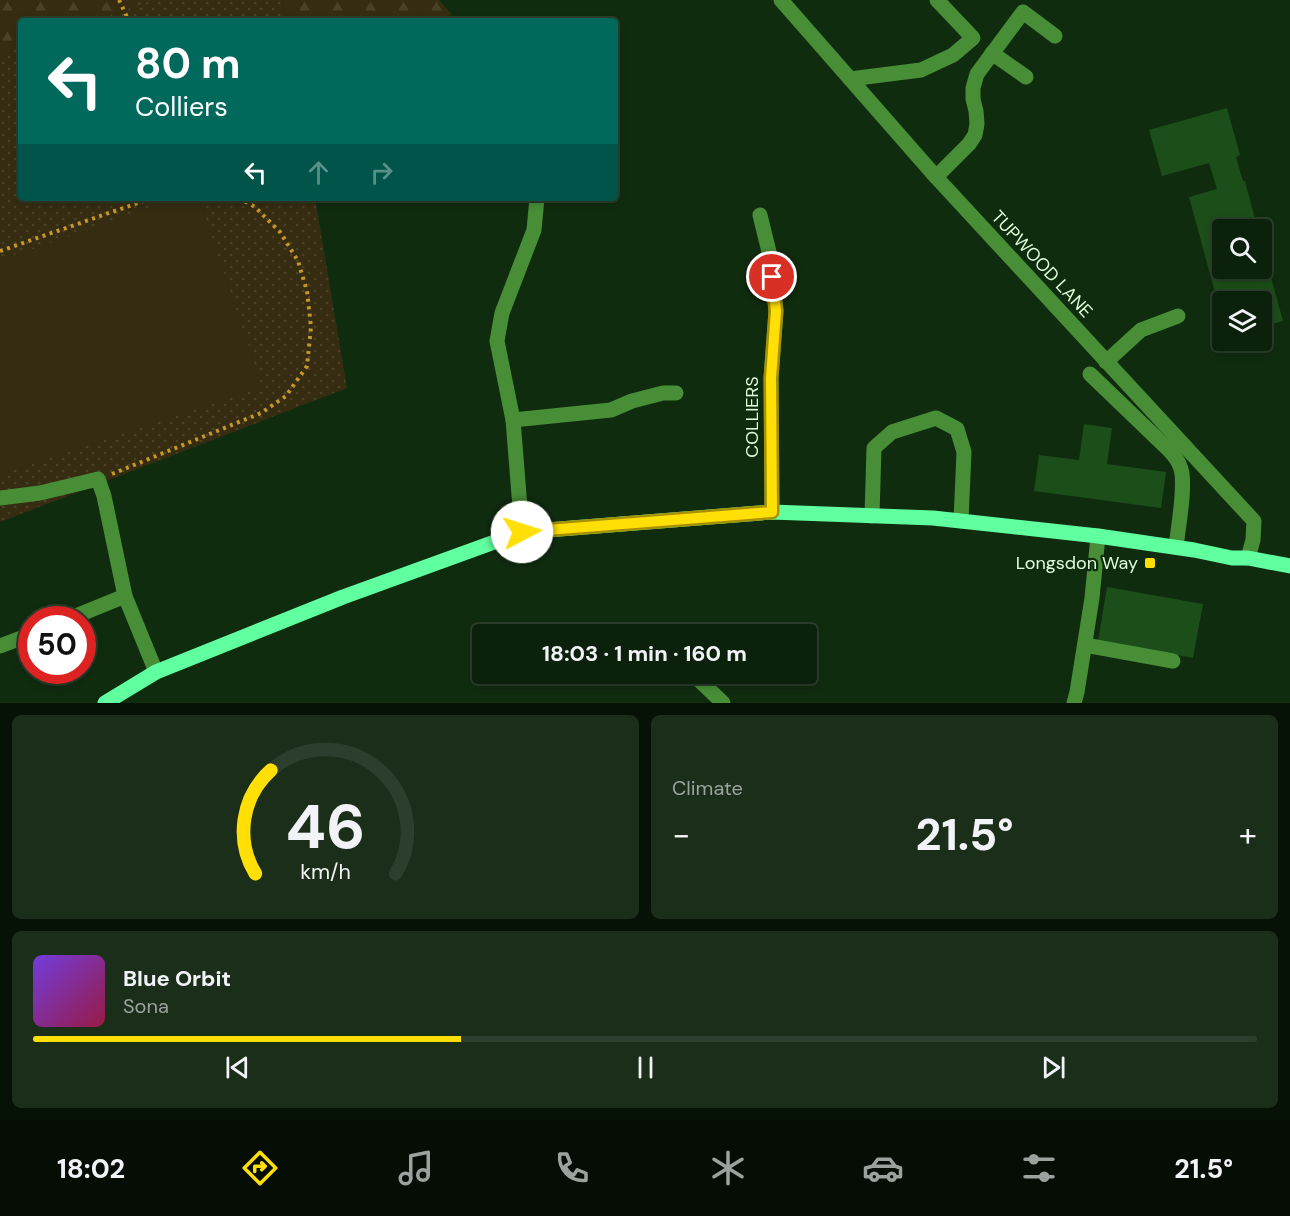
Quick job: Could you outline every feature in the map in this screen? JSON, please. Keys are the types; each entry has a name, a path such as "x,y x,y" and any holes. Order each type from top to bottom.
{"main road":[{"path":"105,703 156,672 343,597 522,532 772,512 933,518 1098,536 1290,566"}],"street":[{"path":"850,79 921,70 953,55 973,38 937,0"},
{"name":"TUPWOOD LANE","path":"783,1 936,177 1254,522 1253,540 1248,558"},
{"path":"936,177 975,135 977,124 973,88 977,74 1023,12 1055,36"},
{"path":"992,53 1026,77"},
{"path":"522,532 513,420 497,341 502,313 534,230 537,201"},
{"name":"COLLIERS","path":"760,215 771,260 776,311 771,378 772,512"},
{"path":"1106,362 1141,330 1178,316"},
{"path":"1090,374 1168,449 1181,467 1183,482 1176,547"},
{"path":"513,420 611,410 632,401 663,393 676,393"},
{"path":"872,516 874,448 891,432 936,418 957,429 964,452 961,521"},
{"path":"0,498 40,493 98,479 104,496 125,596 156,672"},
{"path":"1074,703 1092,598 1098,536"},
{"path":"96,608 125,596"},
{"path":"0,646 18,639"},
{"path":"1085,645 1173,661"},
{"path":"703,684 723,703"}],"path":[{"path":"119,0 128,18"},
{"path":"0,251 143,201"},
{"path":"98,479 261,413 286,396 307,366 311,327 307,291 298,261 280,232 255,207 244,201"}],"green space":[{"path":"0,0 154,0 102,18 18,18 18,47 0,53"},
{"path":"154,0 282,0 285,18 102,18"},
{"path":"282,0 439,0 452,15 440,18 285,18"},
{"path":"18,47 18,201 316,201 347,388 0,522 0,53"},
{"path":"173,201 200,201 262,386 0,475 0,260"}],"building":[{"path":"1227,108 1240,155 1236,157 1255,219 1212,219 1212,279 1271,279 1283,321 1272,324 1272,291 1215,291 1189,197 1217,189 1209,163 1162,176 1149,130"},
{"path":"1084,424 1112,428 1107,464 1166,472 1161,508 1034,491 1039,455 1079,460"},
{"path":"1107,587 1203,604 1193,658 1098,641"}],"place":[{"name":"Longsdon Way","path":"1150,563"}],"route":[{"path":"522,532 772,512 771,378 776,311 772,277"}]}
